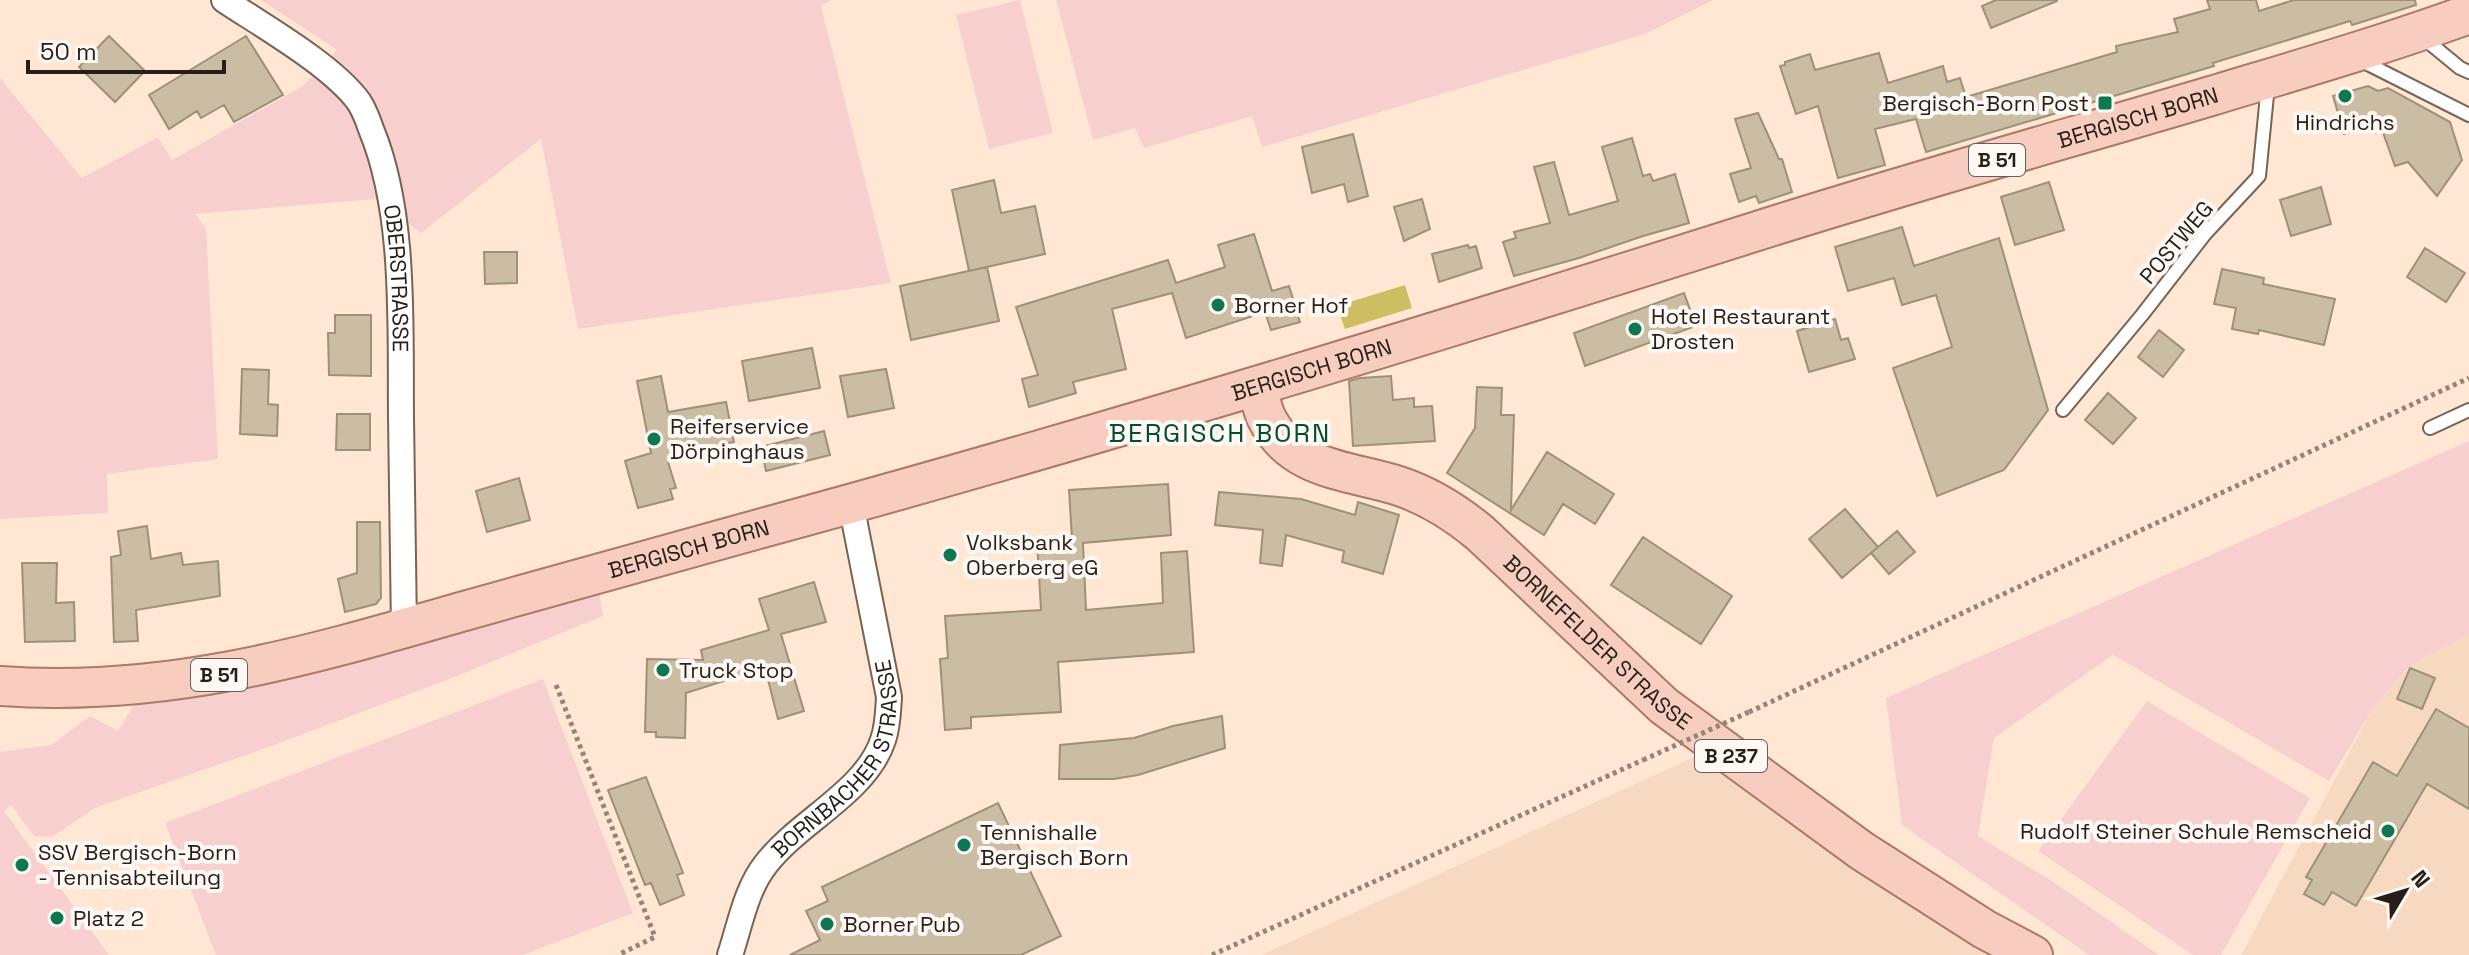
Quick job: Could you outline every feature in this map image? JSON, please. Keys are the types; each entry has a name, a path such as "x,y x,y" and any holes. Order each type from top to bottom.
{"main road":[{"name":"BERGISCH BORN","path":"0,686 102,688 194,679 301,656 404,629 1257,387 1753,232 2268,79 2469,14"},
{"name":"BORNEFELDER STRASSE","path":"1257,387 1265,416 1278,435 1304,459 1402,487 1460,517 1664,706 1862,851 1984,929 2033,955"}],"street":[{"name":"OBERSTRASSE","path":"224,0 322,66 348,90 360,103 379,147 395,239 400,311 404,629"},
{"name":"BORNBACHER STRASSE","path":"730,955 748,898 766,864 868,769 884,739 889,697 851,504"}],"lane":[{"path":"2417,33 2469,72"},
{"path":"2348,54 2469,115"},
{"name":"POSTWEG","path":"2063,410 2205,234 2259,176 2268,79"},
{"path":"2430,428 2469,410"}],"path":[{"path":"1212,955 1749,712 2469,378"},
{"path":"556,685 655,937 618,955"}],"shaded area":[{"path":"261,0 831,0 821,6 891,283 578,329 541,139 421,233 375,199 195,214 206,228 218,459 107,474 108,513 0,519 0,78 82,178 158,137 172,160 303,86 337,50"},
{"path":"1020,0 1053,133 989,149 956,15"},
{"path":"1056,0 1713,0 1645,34 1262,147 1252,116 1144,148 1135,128 1093,140"},
{"path":"1405,285 1412,308 1345,329 1337,306"},
{"path":"2469,441 2469,635 2409,666 2373,708 2329,781 2113,655 1994,738 1978,836 2055,883 2159,955 2089,955 1902,825 1886,698"},
{"path":"599,591 603,616 457,676 95,808 52,837 34,836 11,805 4,811 109,955 0,955 0,752 51,745 90,716 118,731 143,689"},
{"name":"Rudolf Steiner Schule Remscheid","path":"2469,635 2469,955 2241,955 2373,708 2409,666"},
{"path":"543,679 633,913 523,955 216,955 165,823"},
{"path":"2147,701 2310,798 2221,955 2193,955 2038,851"},
{"path":"1738,737 2044,955 1261,955"}],"building":[{"path":"1996,0 2057,1 1991,28 1982,6"},
{"path":"2207,0 2256,0 2259,11 2294,0 2415,0 2416,5 2352,25 2350,21 2213,63 2214,66 1926,152 1916,119 1875,129 1885,165 1838,178 1818,106 1796,114 1780,66 1810,54 1815,70 1879,53 1888,83 1943,66 1947,82 1960,78 1966,97 2117,52 2116,46 2178,32 2174,19 2210,9"},
{"path":"109,36 145,71 115,102 79,67"},
{"path":"246,36 283,95 234,122 224,105 201,118 197,111 169,129 149,95"},
{"path":"2368,86 2378,91 2388,88 2450,122 2462,160 2437,196 2408,162 2395,166 2382,130 2375,133 2372,125 2344,134 2333,96"},
{"path":"1758,113 1779,159 1782,159 1792,192 1759,203 1756,196 1739,202 1730,174 1751,168 1735,119"},
{"path":"1353,134 1368,196 1348,202 1344,184 1312,193 1302,147"},
{"path":"1632,138 1643,176 1650,174 1653,181 1675,174 1689,223 1514,276 1503,242 1516,238 1514,232 1550,223 1534,167 1554,162 1569,215 1618,201 1602,147"},
{"path":"994,180 1001,213 1035,206 1045,254 969,271 952,190"},
{"path":"2049,182 2064,230 2015,245 2001,197"},
{"path":"2321,187 2331,224 2291,236 2280,200"},
{"path":"1422,199 1430,229 1404,241 1394,207"},
{"path":"1902,227 1914,266 1999,238 2048,410 2004,470 1937,496 1893,368 1952,347 1936,295 1902,305 1894,278 1848,291 1835,247"},
{"path":"1254,234 1272,291 1289,286 1300,322 1271,330 1265,312 1186,338 1172,293 1112,309 1126,369 1073,382 1076,393 1029,407 1022,379 1038,375 1016,307 1168,260 1176,283 1225,267 1218,245"},
{"path":"1468,245 1469,248 1476,246 1482,268 1439,282 1432,254"},
{"path":"2425,248 2465,273 2446,302 2407,277"},
{"path":"484,252 517,252 517,283 485,284"},
{"path":"987,267 999,321 911,340 900,286"},
{"path":"2222,269 2264,278 2263,284 2335,299 2324,345 2259,330 2258,334 2232,329 2236,308 2214,304"},
{"name":"Hotel Restaurant Drosten","path":"1684,293 1696,326 1585,366 1574,333"},
{"path":"335,315 371,315 371,376 329,375 328,333 335,333"},
{"path":"1835,319 1841,340 1848,338 1855,359 1809,372 1797,331"},
{"path":"2159,330 2184,350 2163,377 2138,357"},
{"path":"812,348 820,388 749,401 742,361"},
{"path":"242,369 269,370 268,404 278,405 277,436 240,434"},
{"path":"886,369 894,408 848,417 840,376"},
{"path":"661,376 668,412 726,402 734,442 676,453 677,459 668,462 676,488 670,489 673,499 638,508 625,461 651,453 637,381"},
{"path":"1391,376 1393,400 1414,398 1414,407 1432,406 1435,441 1353,446 1349,381"},
{"path":"1477,387 1502,388 1501,415 1514,415 1511,510 1547,452 1614,494 1595,524 1563,504 1544,535 1447,473 1475,428"},
{"path":"2108,393 2136,418 2113,444 2085,420"},
{"path":"337,414 370,414 370,450 336,450"},
{"path":"824,431 830,455 766,471 761,447"},
{"path":"519,478 530,520 487,532 476,491"},
{"path":"1168,484 1171,535 1083,543 1086,610 1163,603 1161,553 1187,551 1194,652 1058,662 1061,712 971,717 971,728 945,730 940,659 948,658 945,616 1041,610 1037,541 1072,538 1069,490"},
{"path":"1219,492 1301,499 1355,515 1358,502 1399,515 1383,574 1342,562 1344,551 1286,535 1282,566 1260,563 1263,530 1215,525"},
{"path":"1845,509 1878,547 1842,578 1809,539"},
{"path":"357,522 380,522 381,598 376,604 345,612 338,579 357,573"},
{"path":"147,526 151,559 181,553 183,565 218,561 220,596 136,610 138,641 114,642 111,557 121,555 118,531"},
{"path":"1897,531 1915,552 1889,574 1871,553"},
{"path":"1643,537 1732,596 1701,644 1611,585"},
{"path":"22,563 57,563 56,603 74,602 75,641 25,642"},
{"path":"814,582 826,622 781,634 804,711 778,719 765,668 686,693 685,738 656,737 656,732 645,732 647,659 703,660 701,650 769,630 759,599"},
{"path":"2410,668 2435,678 2422,709 2397,699"},
{"path":"2436,709 2469,728 2469,809 2427,784 2356,906 2332,892 2324,905 2304,894 2312,880 2306,877 2373,762 2397,776"},
{"path":"1222,716 1225,748 1138,775 1114,779 1059,779 1060,745 1134,738"},
{"path":"646,777 683,873 677,875 684,895 660,905 651,883 645,885 608,790"},
{"name":"Tennishalle Bergisch Born","path":"998,803 1061,936 1021,955 790,955 820,940 806,911 828,901 822,887"}],"place":[{"name":"Hindrichs","path":"2345,96"},
{"name":"Bergisch-Born Post","path":"2105,103"},
{"name":"Borner Hof","path":"1218,305"},
{"name":"Hotel Restaurant Drosten","path":"1635,329"},
{"name":"Reiferservice Dörpinghaus","path":"654,439"},
{"name":"Volksbank Oberberg eG","path":"950,555"},
{"name":"Truck Stop","path":"663,670"},
{"name":"Rudolf Steiner Schule Remscheid","path":"2388,831"},
{"name":"Tennishalle Bergisch Born","path":"964,845"},
{"name":"SSV Bergisch-Born - Tennisabteilung","path":"22,865"},
{"name":"Platz 2","path":"57,918"},
{"name":"Borner Pub","path":"827,924"}],"district":[{"name":"BERGISCH BORN","path":"1220,433"}]}
